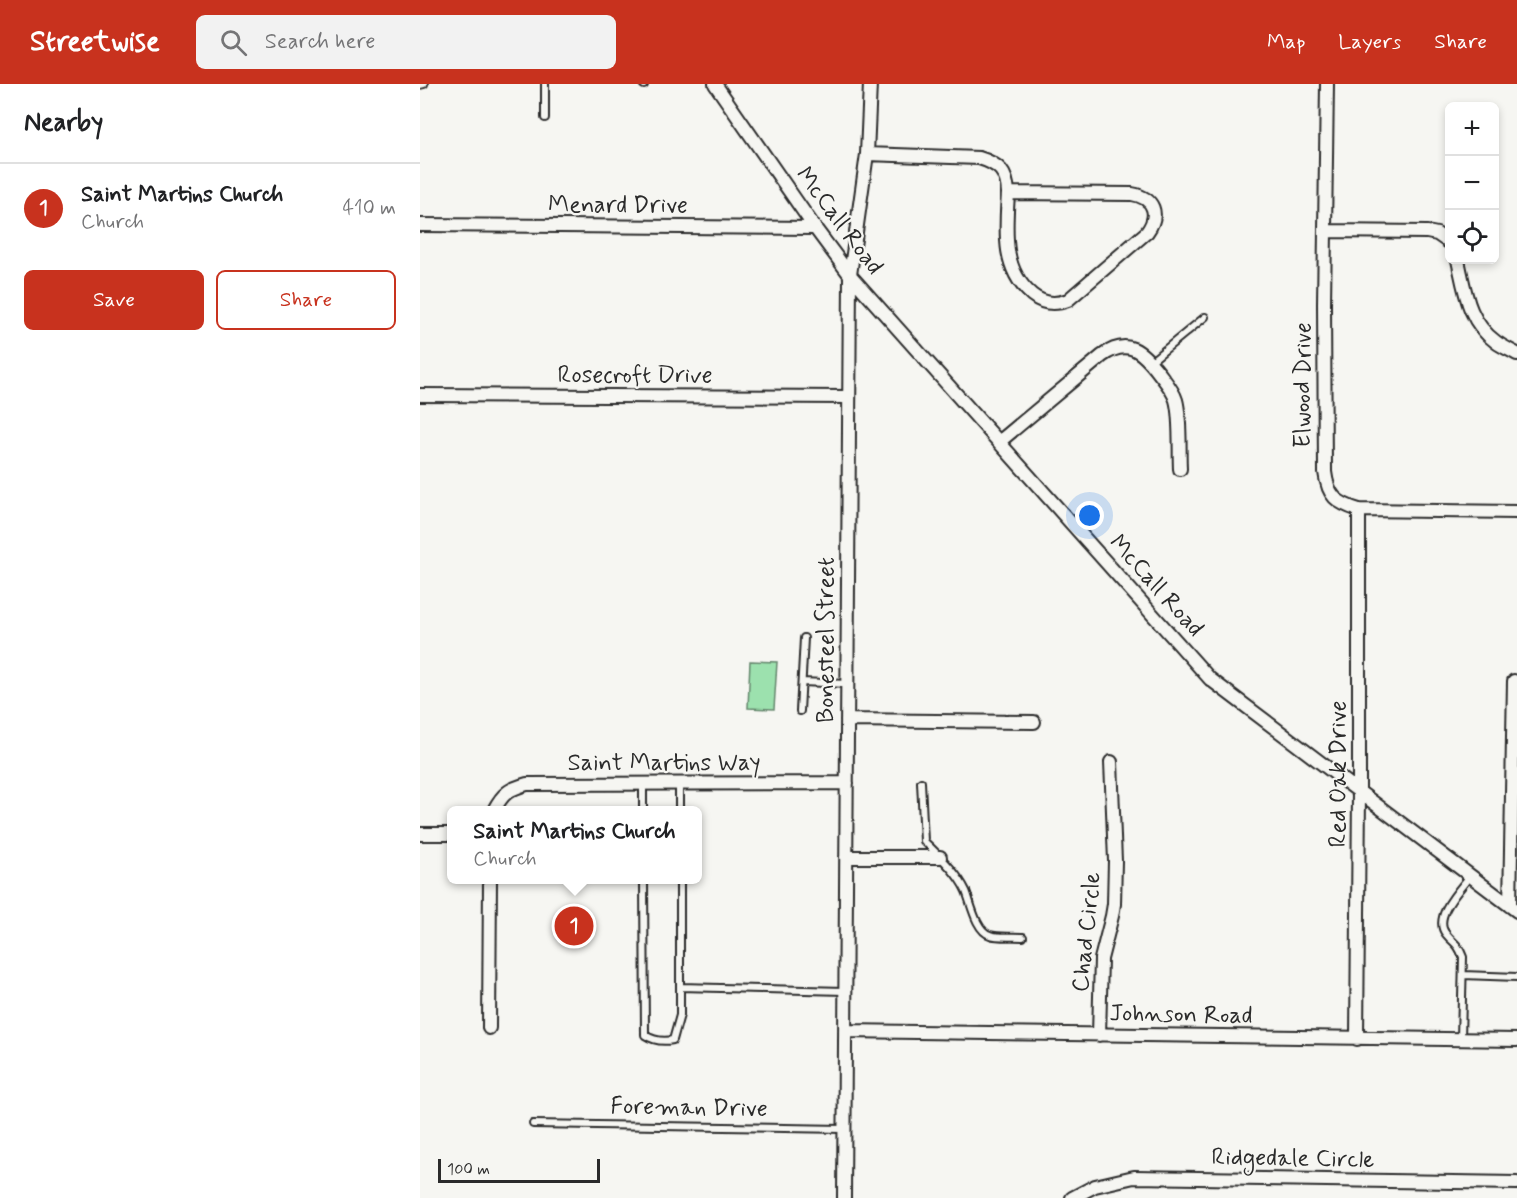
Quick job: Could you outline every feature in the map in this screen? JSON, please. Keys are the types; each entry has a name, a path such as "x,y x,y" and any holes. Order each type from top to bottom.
{"street":[{"name":"McCall Road","path":"715,84 723,90 815,228 850,275 1210,679 1513,908"},
{"name":"Bonesteel Street","path":"844,1198 850,275 867,154 870,84"},
{"name":"Elwood Drive","path":"1327,84 1324,471 1327,486 1335,498 1345,506 1359,510 1517,512"},
{"path":"867,154 979,158 997,166 1003,173 1007,184 1005,233 1010,260 1024,287 1040,301 1049,303 1068,300 1147,232 1154,216 1149,201 1142,196 1132,194 1008,193"},
{"name":"Menard Drive","path":"420,225 815,228"},
{"path":"1325,231 1427,232 1437,234 1445,240"},
{"path":"1459,264 1464,294 1482,328 1497,343 1517,354"},
{"path":"999,442 1111,349 1132,348 1150,362 1171,388 1176,400 1180,469"},
{"name":"Rosecroft Drive","path":"420,395 849,397"},
{"name":"Red Oak Drive","path":"1357,1038 1359,510"},
{"path":"1513,908 1514,681"},
{"path":"847,720 1034,722"},
{"name":"Chad Circle","path":"1099,1035 1101,959 1114,904 1115,861 1111,762"},
{"name":"Saint Martins Way","path":"496,806 511,788 527,784 847,783"},
{"path":"420,834 447,834"},
{"path":"846,857 940,857"},
{"path":"489,1028 490,884"},
{"name":"Johnson Road","path":"845,1031 1517,1040"},
{"name":"Ridgedale Circle","path":"1072,1198 1095,1186 1134,1178 1517,1183"}],"lane":[{"path":"545,84 545,118"},
{"path":"1150,362 1204,318"},
{"path":"800,711 804,638"},
{"path":"802,682 847,684"},
{"path":"921,782 924,841 961,881 982,930 989,935 1023,937"},
{"path":"643,783 643,806"},
{"path":"679,783 679,806"},
{"path":"1461,1040 1463,957 1459,945 1445,933 1442,925 1444,910 1470,876"},
{"path":"644,884 645,1035 652,1040 665,1041 674,1040 680,1015 680,884"},
{"path":"1463,975 1517,977"},
{"path":"680,987 845,991"},
{"name":"Foreman Drive","path":"533,1124 844,1129"}],"green space":[{"path":"750,661 777,662 774,709 748,708"}],"place":[{"name":"Saint Martins Church","path":"574,926"}]}
